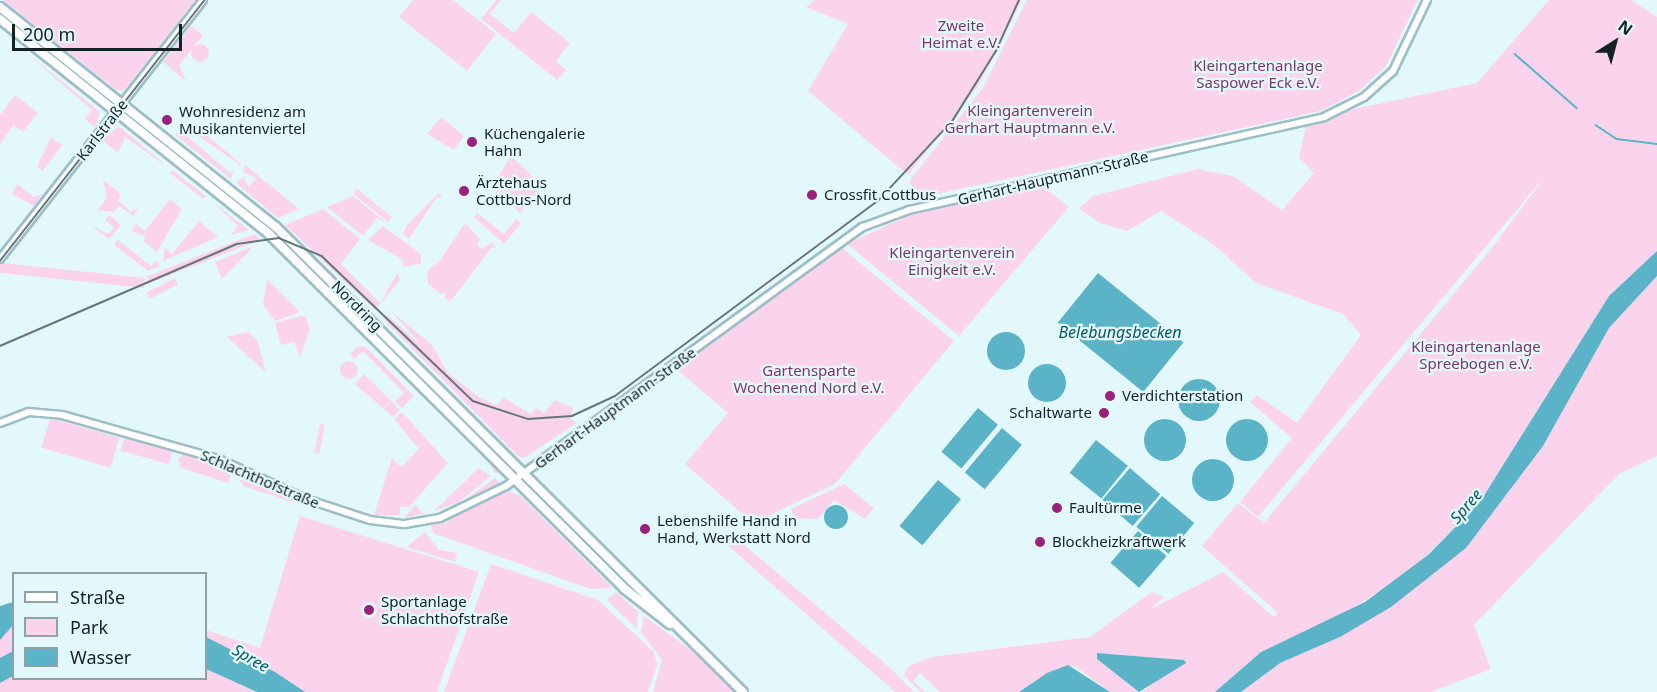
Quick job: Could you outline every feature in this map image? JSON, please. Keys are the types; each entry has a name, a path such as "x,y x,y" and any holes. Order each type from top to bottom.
{"main road":[{"name":"Nordring","path":"0,7 272,224 743,692"},
{"name":"Nordring","path":"0,19 260,227 635,598 686,635"},
{"path":"260,227 272,224"}],"street":[{"name":"Karlstraße","path":"0,259 203,0"},
{"name":"Gerhart-Hauptmann-Straße","path":"424,522 460,510 516,479 863,227 909,210 1324,117 1364,97 1393,71 1427,0"},
{"name":"Schlachthofstraße","path":"0,423 29,412 62,415 219,459 356,516 424,522"}],"green space":[{"path":"3,0 195,0 124,91 116,90"},
{"path":"413,0 453,0 496,34 467,71 399,17"},
{"path":"496,0 501,0 490,14 514,33 531,12 570,43 556,61 566,70 557,80 481,19"},
{"name":"Zweite Heimat e.V.","path":"815,0 1022,0 978,86 908,175 808,91 848,24 806,7"},
{"path":"1027,0 1418,0 1386,66 1359,91 1321,111 919,198 909,181 983,88"},
{"name":"Kleingartenanlage Spreebogen e.V.","path":"1549,0 1631,0 1657,17 1657,251 1609,296 1480,502 1407,575 1329,622 1261,652 1215,692 1142,692 1184,660 1098,653 1097,659 1139,692 1110,692 1075,666 1047,673 1019,692 940,692 920,673 913,681 925,692 920,692 904,675 909,666 932,657 1090,637 1152,592 1164,597 1149,610 1223,572 1274,617 1278,613 1202,546 1238,503 1264,523 1495,244 1547,174 1258,517 1240,502 1292,438 1250,402 1257,395 1297,423 1361,335 1343,314 1256,283 1213,244 1161,211 1127,231 1100,223 1079,208 1093,196 1198,169 1233,176 1282,210 1314,173 1299,158 1306,126 1349,110 1477,83"},
{"path":"0,11 107,95 0,16"},
{"path":"0,24 49,62 47,65 0,28"},
{"path":"191,26 203,35 179,65 186,81 163,62"},
{"path":"196,44 204,44 209,49 207,60 196,62 191,57 191,49"},
{"path":"23,50 100,112 95,127 85,119 92,110"},
{"path":"53,66 100,104 51,69"},
{"path":"15,95 38,113 23,132 13,125 0,145 0,115"},
{"path":"441,117 464,136 454,150 427,134"},
{"path":"132,121 174,149 262,220 213,185"},
{"path":"190,122 232,156 240,164 239,169 239,164 187,128"},
{"path":"118,127 169,168 125,137 118,153 102,140"},
{"path":"130,127 257,229 128,130"},
{"path":"180,130 230,173 234,170 231,179 175,135"},
{"path":"51,137 62,145 43,171 37,166"},
{"path":"173,138 229,181 225,181"},
{"path":"511,156 542,185 520,213 492,186"},
{"path":"245,165 299,209 278,218 236,183 243,177 249,187 256,178 243,172"},
{"path":"172,170 206,196 203,199 170,173"},
{"path":"103,180 121,194 118,201 131,211 138,209 134,216 119,206 114,212 98,210 107,198"},
{"path":"17,184 34,197 43,194 34,206 12,194"},
{"name":"Kleingartenverein Einigkeit e.V.","path":"1042,186 1069,207 959,336 847,244 912,214"},
{"path":"357,189 392,217 388,222 353,194"},
{"path":"439,193 442,197 437,197 409,239 403,234 408,224"},
{"path":"353,196 387,223 377,218 363,236 327,207"},
{"path":"170,199 182,209 157,252 143,241 146,236 131,231 136,224 145,231"},
{"path":"210,200 249,230 231,235 238,226"},
{"path":"323,209 360,239 341,264 380,303 398,272 400,280 375,310 285,225"},
{"path":"477,213 504,234 516,219 521,223 504,244 474,217"},
{"path":"109,215 121,225 109,239 90,225 108,234 114,227 105,220"},
{"path":"199,221 218,237 163,261 165,248 172,254"},
{"path":"465,223 480,239 477,245 482,249 492,242 496,248 492,247 450,302 444,297 448,292 440,294 428,284 427,271 440,261"},
{"path":"383,226 421,254 421,264 403,267 403,260 368,240"},
{"path":"254,234 260,240 147,284 148,276"},
{"path":"117,239 151,266 157,260 160,266 148,271 114,245"},
{"path":"299,245 303,246 362,307"},
{"path":"254,246 222,279 215,262"},
{"name":"Gartensparte Wochenend Nord e.V.","path":"841,247 954,341 835,484 753,523 685,464 728,413 676,369"},
{"path":"0,263 145,278 144,288 0,273"},
{"path":"1657,276 1657,456 1619,474 1474,625 1491,669 1431,692 1241,692 1280,663 1340,637 1466,548 1543,446 1609,328"},
{"path":"175,278 178,284 150,299 146,293"},
{"path":"267,279 299,311 298,313 275,321 263,305"},
{"path":"390,310 432,345 448,373 479,397 496,405 504,398 531,414 536,408 544,413 555,400 573,408 571,419 577,423 524,458 518,456 384,320 387,315 422,346"},
{"path":"300,316 306,317 310,329 300,357 294,342 281,345 275,323"},
{"path":"388,330 514,456 513,458"},
{"path":"248,332 257,340 266,372 227,337"},
{"path":"382,336 509,462 507,464 379,339"},
{"path":"358,346 366,347 414,396 402,408 395,401 404,393 363,351 354,359 350,354"},
{"path":"349,361 357,366 358,370 353,378 349,379 341,374 340,370 345,362"},
{"path":"392,362 501,470 496,474 482,453"},
{"path":"364,374 400,410 393,417 355,384"},
{"path":"402,412 448,463 409,507 400,507 400,515 374,515 392,458 401,467 419,449 394,419"},
{"path":"50,418 119,438 111,468 41,448"},
{"path":"320,424 325,425 319,453 314,452"},
{"path":"125,435 173,449 169,464 121,450"},
{"path":"184,453 234,470 236,477 231,475 228,483 181,468 178,459"},
{"path":"479,468 491,476 459,502 434,511"},
{"path":"247,477 302,500 302,505 243,486 240,480"},
{"path":"495,478 500,483 455,507"},
{"path":"844,484 874,508 865,519 834,500 818,519 794,518 791,509"},
{"path":"507,491 521,496 613,588 590,589 433,533 431,525 446,522 444,530 449,519"},
{"path":"415,505 423,513 430,512 404,518"},
{"name":"Sportanlage Schlachthofstraße","path":"300,516 479,572 437,692 305,692 207,638 207,630 260,648"},
{"path":"425,532 439,550 457,553 455,562 407,547"},
{"path":"737,539 888,666 914,692 895,692 725,543"},
{"path":"491,564 598,600 654,652 657,665 648,692 444,692"},
{"path":"616,592 638,612 637,629 607,600"},
{"path":"644,616 695,653 733,692 653,692 662,660 641,632"},
{"path":"12,626 12,652 0,658 0,640"},
{"path":"207,669 257,692 0,692 0,683 12,677 12,680 207,680"}],"water":[{"path":"1657,251 1657,276 1609,328 1543,446 1466,548 1391,607 1340,637 1280,663 1241,692 1215,692 1261,652 1365,602 1428,555 1480,502 1609,296"},
{"name":"Belebungsbecken","path":"1098,273 1183,342 1143,392 1058,323"},
{"path":"1006,332 1013,333 1019,338 1024,344 1024,358 1019,364 1013,369 1006,370 999,369 993,364 988,358 987,351 988,344 993,338 999,333"},
{"path":"1047,364 1054,365 1060,370 1065,376 1065,390 1060,396 1054,401 1047,402 1040,401 1034,396 1029,390 1028,383 1029,376 1034,370 1040,365"},
{"path":"1199,379 1214,385 1220,400 1214,415 1199,421 1184,415 1178,400 1184,385"},
{"path":"978,408 998,425 961,468 941,452"},
{"path":"1165,419 1180,425 1186,440 1180,455 1165,461 1150,455 1144,440 1150,425"},
{"path":"1247,419 1262,425 1268,440 1262,455 1247,461 1232,455 1226,440 1232,425"},
{"path":"1002,428 1022,445 985,489 965,472"},
{"path":"1096,440 1128,466 1101,498 1070,473"},
{"path":"1213,459 1228,465 1234,480 1228,495 1213,501 1198,495 1192,480 1198,465"},
{"path":"1130,468 1160,494 1133,526 1102,500"},
{"path":"938,480 961,499 922,545 899,526"},
{"path":"1162,496 1194,523 1168,554 1136,527"},
{"path":"836,505 841,506 847,512 847,522 841,528 836,529 831,528 825,522 824,517 825,512 831,506"},
{"path":"1138,531 1167,556 1139,588 1110,563"},
{"path":"12,602 12,626 0,640 0,606"},
{"path":"207,638 275,672 305,692 257,692 207,669"},
{"path":"12,652 12,677 0,683 0,658"},
{"path":"1097,653 1184,660 1186,663 1139,692 1097,659"},
{"path":"1068,665 1110,692 1019,692 1047,673"}],"waterway":[{"path":"1515,54 1577,108"},
{"path":"1596,125 1617,139 1657,144"}],"tram line":[{"path":"0,261 205,0"},
{"path":"0,346 237,244 279,238 322,256 473,401 528,419 572,416 615,396 878,201 953,120 996,51 1019,0"}],"place":[{"name":"Wohnresidenz am Musikantenviertel","path":"167,120"},
{"name":"Küchengalerie Hahn","path":"472,142"},
{"name":"Ärztehaus Cottbus-Nord","path":"464,191"},
{"name":"Crossfit Cottbus","path":"812,195"},
{"name":"Verdichterstation","path":"1110,396"},
{"name":"Schaltwarte","path":"1104,413"},
{"name":"Faultürme","path":"1057,508"},
{"name":"Lebenshilfe Hand in Hand, Werkstatt Nord","path":"645,529"},
{"name":"Blockheizkraftwerk","path":"1040,542"},
{"name":"Sportanlage Schlachthofstraße","path":"369,610"}],"park label":[{"name":"Kleingartenanlage Saspower Eck e.V.","path":"1258,74"},
{"name":"Kleingartenverein Gerhart Hauptmann e.V.","path":"1030,118"}],"water label":[{"name":"Spree","path":"1466,506"},
{"name":"Spree","path":"251,658"}]}
